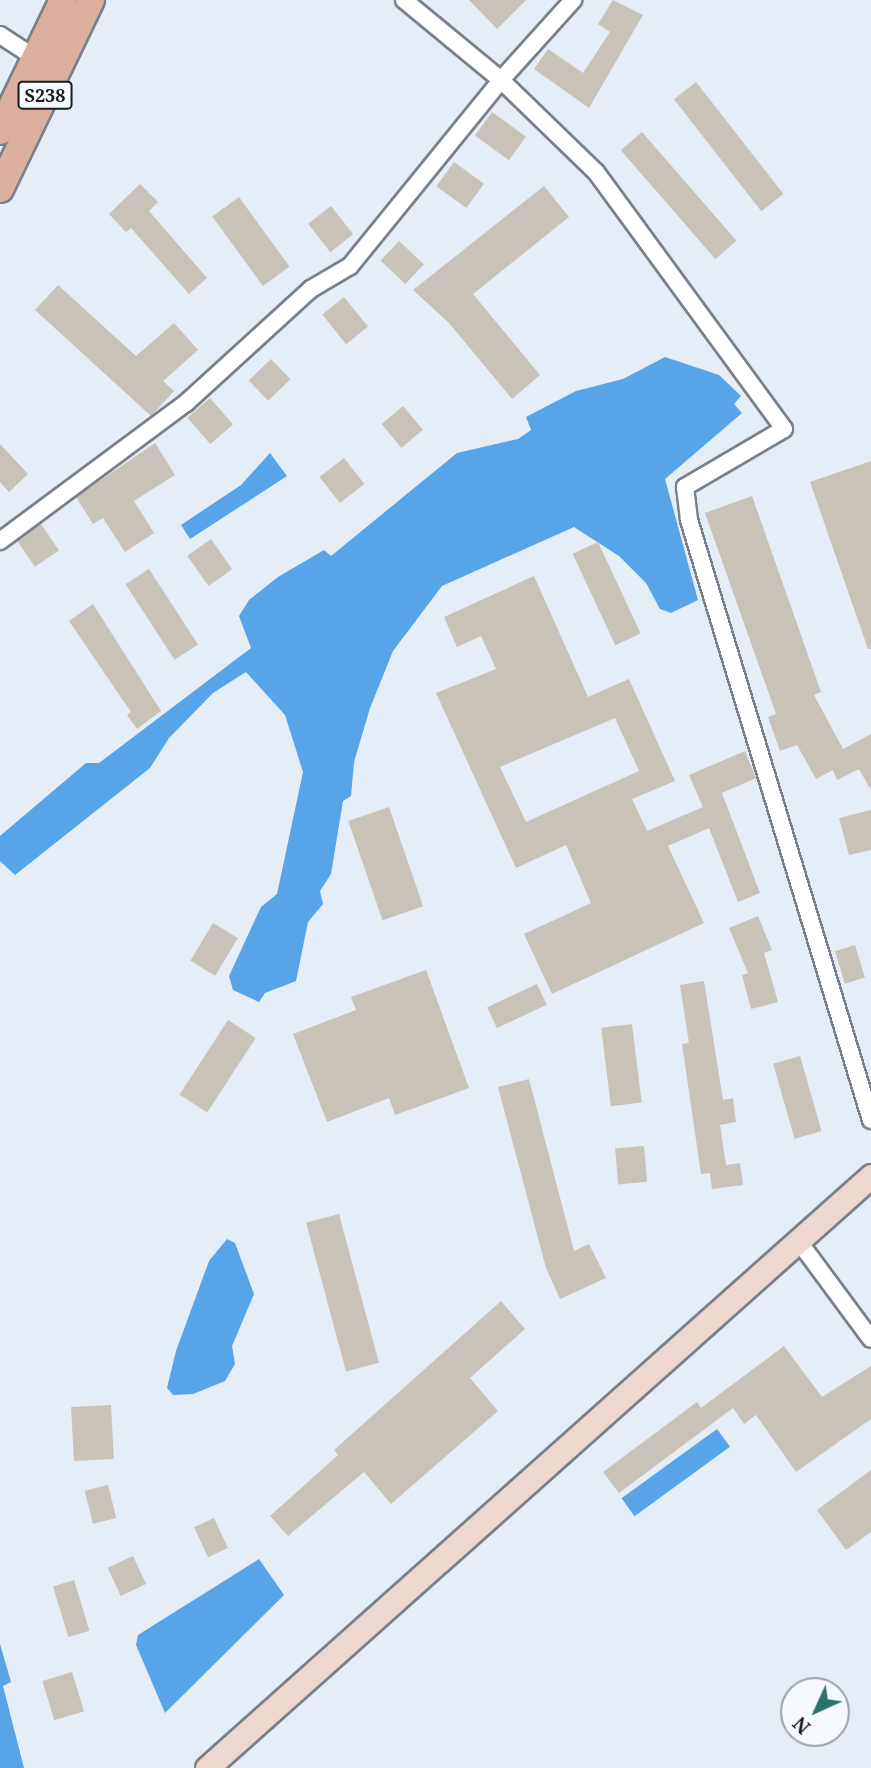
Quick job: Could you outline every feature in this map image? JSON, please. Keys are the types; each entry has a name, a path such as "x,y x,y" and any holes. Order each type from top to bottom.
{"main road":[{"name":"S238","path":"0,189 46,65 63,0"},
{"name":"S238","path":"0,131 91,0"},
{"path":"207,1768 797,1239 871,1176"}],"street":[{"path":"404,0 501,80 596,172 784,429 685,487 689,520 871,1120"},
{"path":"0,541 186,403 312,289 350,266 501,80 573,0"},
{"path":"0,35 46,65"},
{"path":"797,1239 871,1339"}],"water":[{"path":"665,357 719,375 741,396 734,404 742,413 665,479 698,600 671,613 660,609 646,583 619,556 574,527 442,586 393,651 370,708 354,762 351,796 343,801 331,874 320,891 323,904 308,922 296,981 265,993 259,1002 233,990 229,976 261,907 277,894 303,772 285,715 246,672 213,693 169,738 150,768 15,875 0,861 0,836 86,763 99,763 251,648 239,616 249,600 278,577 324,550 331,556 457,453 518,439 531,430 526,417 576,391 623,379"},
{"path":"270,453 287,476 190,539 181,525 241,485"},
{"path":"227,1239 235,1243 254,1294 232,1346 235,1364 225,1381 193,1394 173,1395 167,1388 176,1351 209,1261"},
{"path":"717,1429 730,1447 634,1516 622,1498"},
{"path":"259,1559 284,1595 165,1713 136,1645 138,1635"},
{"path":"0,1644 11,1682 3,1686 24,1768 0,1768"}],"building":[{"path":"469,0 526,0 497,29"},
{"path":"613,0 643,15 589,108 534,69 548,49 583,73 610,32 598,24"},
{"path":"696,82 783,194 761,211 674,99"},
{"path":"492,112 526,137 509,160 475,135"},
{"path":"642,132 736,241 715,259 621,150"},
{"path":"454,162 484,184 466,208 436,186"},
{"path":"140,184 158,202 149,211 207,278 189,294 131,228 126,232 109,214"},
{"path":"544,186 569,217 473,294 540,375 512,399 449,323 413,290"},
{"path":"239,197 290,267 263,286 212,216"},
{"path":"331,206 353,234 330,252 308,224"},
{"path":"399,241 424,264 405,284 381,261"},
{"path":"58,285 136,356 174,323 198,350 163,381 174,391 151,416 35,310"},
{"path":"344,297 368,327 346,344 322,315"},
{"path":"271,359 290,379 268,401 249,381"},
{"path":"210,398 233,424 210,444 187,418"},
{"path":"403,406 423,430 401,448 382,424"},
{"path":"155,443 175,475 134,501 154,533 125,552 103,518 93,524 76,497"},
{"path":"0,444 28,474 9,492 0,482"},
{"path":"344,458 364,484 340,503 320,477"},
{"path":"871,461 871,649 868,649 810,482"},
{"path":"752,496 821,692 814,695 843,749 871,734 871,790 859,769 837,780 833,770 816,779 797,745 780,751 768,717 776,714 705,513"},
{"path":"41,524 59,551 35,567 17,540"},
{"path":"211,539 232,569 208,586 187,556"},
{"path":"598,542 641,634 615,645 573,554"},
{"path":"149,569 198,644 175,660 126,584"},
{"path":"534,576 588,697 629,679 675,781 632,799 647,831 703,807 689,775 745,751 756,778 722,793 760,893 738,902 709,828 668,846 704,923 552,994 524,934 591,903 566,845 516,868 436,693 496,669 481,636 457,647 444,617","holes":["615,718 639,771 526,822 500,767"]},
{"path":"93,604 161,711 137,729 127,715 131,712 69,621"},
{"path":"389,807 423,906 383,920 348,821"},
{"path":"871,810 871,850 849,855 839,818"},
{"path":"758,916 772,950 764,953 778,1002 751,1009 742,975 748,973 729,928"},
{"path":"213,923 238,938 215,976 190,961"},
{"path":"855,945 865,978 845,984 835,951"},
{"path":"426,970 469,1088 395,1115 389,1098 327,1122 293,1034 356,1010 351,997"},
{"path":"704,981 723,1100 733,1098 736,1122 720,1125 726,1165 740,1163 743,1185 712,1189 710,1173 701,1174 682,1044 689,1043 680,985"},
{"path":"537,984 547,1005 497,1028 487,1007"},
{"path":"228,1020 256,1038 207,1113 180,1095"},
{"path":"632,1024 642,1102 611,1106 601,1028"},
{"path":"800,1056 821,1131 795,1139 773,1064"},
{"path":"529,1079 574,1251 589,1244 606,1278 560,1299 546,1268 498,1087"},
{"path":"644,1146 647,1182 618,1184 615,1149"},
{"path":"339,1214 379,1363 346,1372 306,1223"},
{"path":"501,1301 525,1329 470,1378 498,1411 391,1504 364,1472 288,1536 270,1516 338,1455 334,1450"},
{"path":"784,1346 822,1397 871,1366 871,1419 796,1472 756,1415 744,1424 733,1408 619,1493 603,1472 697,1402 701,1408"},
{"path":"111,1405 114,1459 74,1461 71,1407"},
{"path":"871,1470 871,1532 846,1550 817,1510"},
{"path":"108,1485 116,1518 93,1524 85,1491"},
{"path":"214,1518 228,1548 208,1557 194,1527"},
{"path":"133,1556 146,1584 121,1596 108,1568"},
{"path":"74,1580 89,1631 68,1637 53,1586"},
{"path":"72,1672 84,1711 54,1720 42,1681"}]}
